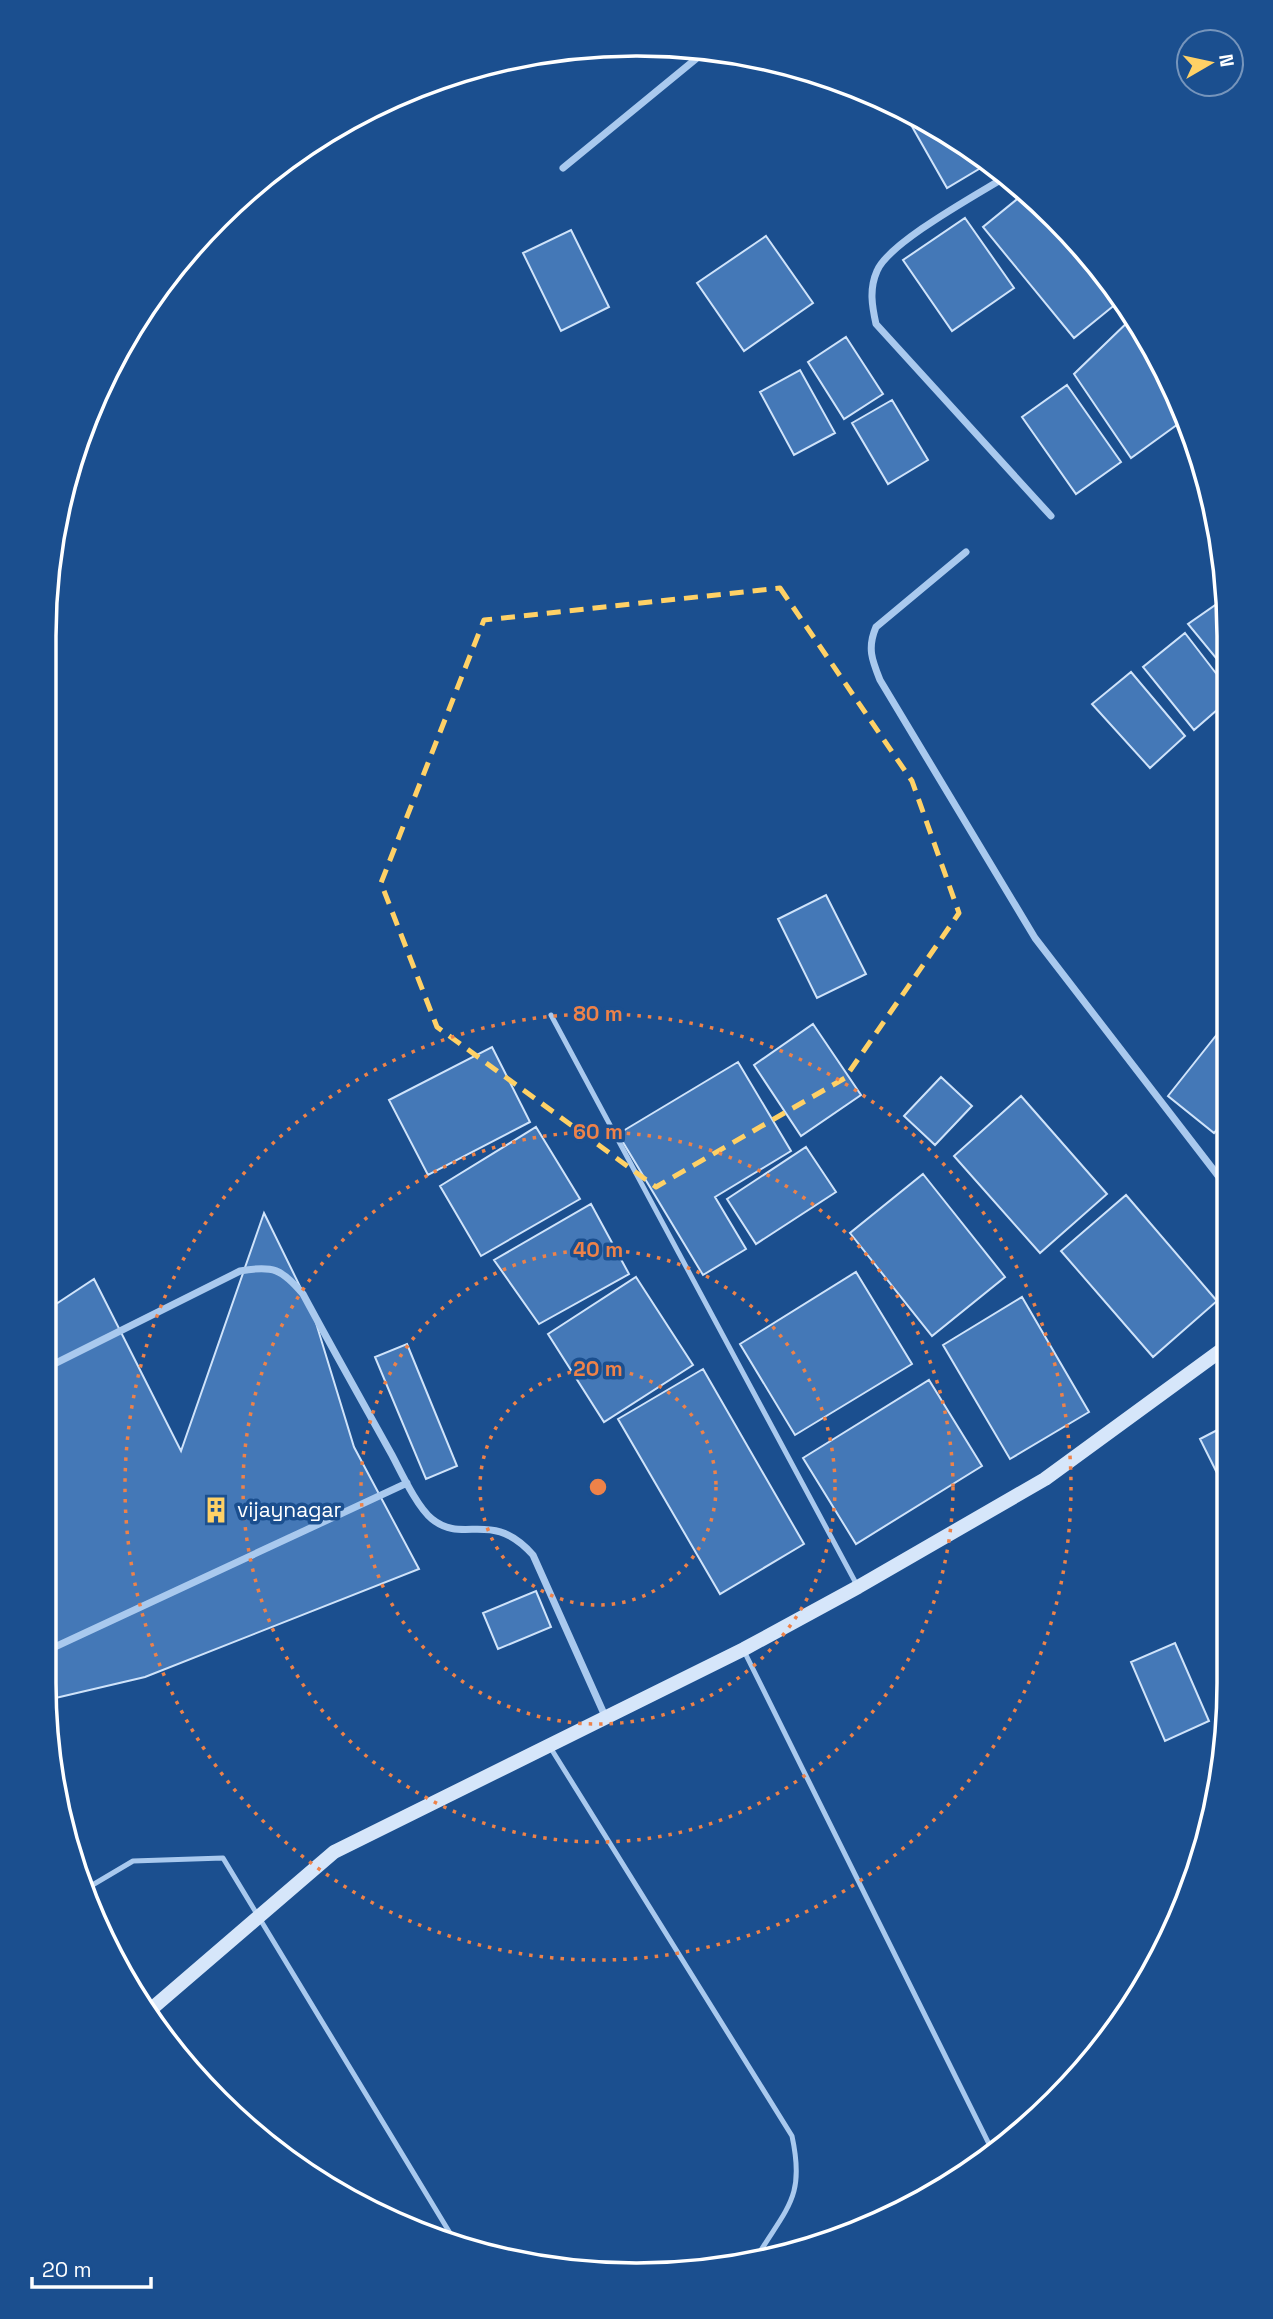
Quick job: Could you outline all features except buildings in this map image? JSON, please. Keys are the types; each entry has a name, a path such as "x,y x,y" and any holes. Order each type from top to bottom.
{"street":[{"path":"563,168 695,59"},
{"path":"997,182 892,250 877,270 870,299 876,324 1051,516"},
{"path":"966,552 876,627 870,642 871,658 880,680 1035,938 1217,1174"},
{"path":"56,1363 240,1271 265,1267 287,1275 303,1294 407,1483 431,1519 453,1528 497,1528 517,1537 533,1555 605,1716"},
{"path":"155,2006 334,1852 744,1649 858,1587 1045,1479 1217,1353"},
{"path":"56,1646 407,1483"}],"lane":[{"path":"551,1015 858,1587"},
{"path":"744,1649 989,2144"},
{"path":"548,1744 792,2136 799,2168 794,2196 762,2249"},
{"path":"93,1885 133,1861 223,1858 449,2232"}],"highlighted area":[{"path":"780,588 912,781 959,913 845,1078 656,1187 437,1027 381,883 484,620"}],"place":[{"name":"vijaynagar","path":"216,1510"}]}
